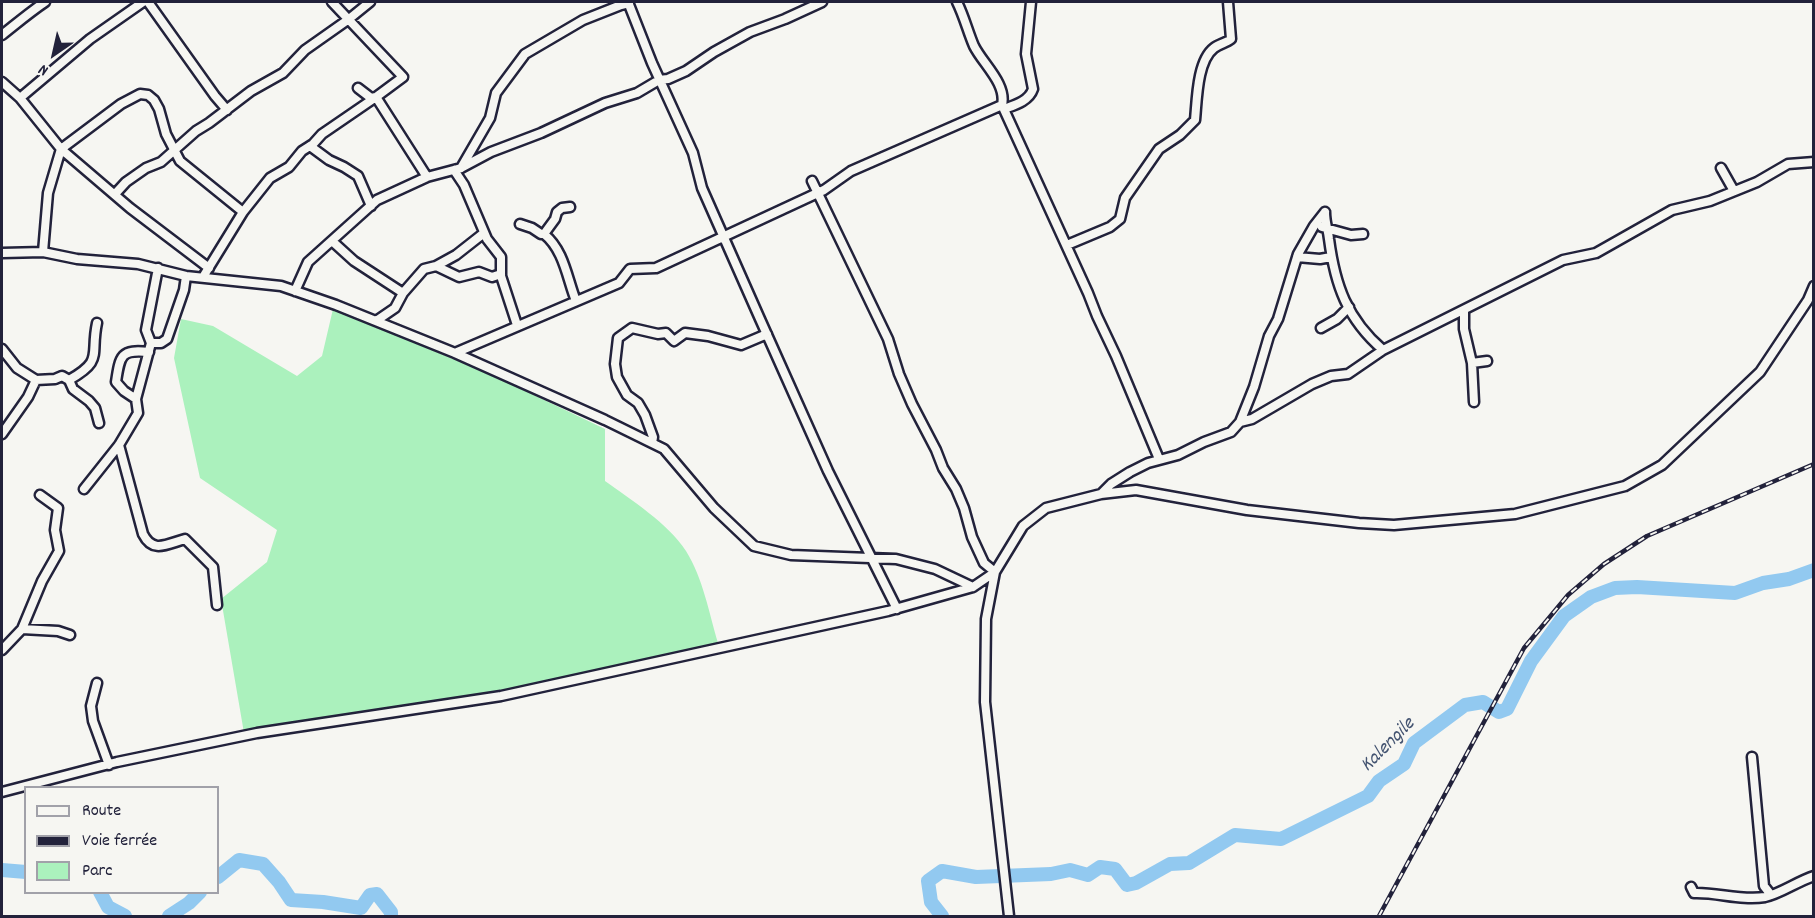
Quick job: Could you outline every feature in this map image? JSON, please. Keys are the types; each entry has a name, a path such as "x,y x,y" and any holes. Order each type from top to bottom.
{"street":[{"path":"2,35 17,21 45,2"},
{"path":"20,98 90,39 143,2"},
{"path":"148,2 214,96 227,110"},
{"path":"203,277 243,212 270,177 289,166 322,134 402,78 332,2"},
{"path":"115,194 126,182 146,168 161,162 196,131 251,91 283,73 304,50 370,2"},
{"path":"457,169 490,118 496,93 525,54 583,20 629,2 659,80 693,153 702,188 828,471 897,609"},
{"path":"295,291 308,262 377,200 427,177 457,169 491,152 542,134 605,103 637,93 659,80 668,79 686,70 709,54 750,32 822,2"},
{"path":"957,2 974,46 1001,89 1004,99 1003,107 1159,459"},
{"path":"455,353 619,283 630,269 657,268 818,193 851,171 1003,107 1025,100 1033,89 1026,54 1031,2"},
{"path":"1066,245 1117,222 1122,215 1125,198 1159,149 1180,135 1195,120 1196,93 1206,58 1214,48 1231,39 1228,2"},
{"path":"2,82 20,98 61,149 130,208 209,268"},
{"path":"358,88 371,98 376,98"},
{"path":"44,252 48,193 61,149 121,104 140,94 148,95 154,100 166,134 180,161 243,212"},
{"path":"376,98 427,177"},
{"path":"310,146 328,160 344,166 358,177 371,206"},
{"path":"1240,422 1252,419 1312,384 1331,376 1348,374 1383,350 1563,260 1596,253 1672,210 1710,201 1757,182 1788,164 1814,162"},
{"path":"1721,168 1734,191"},
{"path":"457,169 484,233 501,257 501,274 517,325"},
{"path":"812,181 888,339 899,374 912,404 943,468 956,489 972,537 984,563 995,572"},
{"path":"544,234 555,219 557,212 570,207"},
{"path":"1101,494 1111,484 1130,472 1159,459 1178,455 1203,442 1231,432 1240,422 1298,258 1314,226 1324,212 1333,270"},
{"path":"520,224 544,234 564,261 567,279 576,301"},
{"path":"1314,226 1351,235 1363,234"},
{"path":"376,321 395,308 403,293 424,269 436,266 456,255 484,233"},
{"path":"332,241 354,261 403,293"},
{"path":"2,253 44,252 77,259 138,264 186,276 281,286 455,353 664,449 714,508 754,546 791,555 896,559 935,569 972,587"},
{"path":"1298,258 1331,257 1344,302 1365,335 1383,350"},
{"path":"436,266 459,277 479,272 492,278 501,274"},
{"path":"84,489 119,445 138,413 136,399 150,347 146,330 158,268"},
{"path":"136,399 116,382 122,359 125,353 150,347 167,339 184,290 186,276"},
{"path":"1009,916 985,702 986,619 995,572 1023,526 1046,508 1101,494 1136,490 1247,510 1394,525 1515,514 1625,486 1662,465 1761,372 1808,300 1814,286"},
{"path":"1321,328 1337,320 1349,308"},
{"path":"1464,310 1464,329 1472,363 1474,402"},
{"path":"69,380 84,372 94,361 97,323"},
{"path":"652,443 653,437 645,415 638,403 627,395 617,377 615,364 618,338 632,328 650,333 666,333 675,341 685,333 708,336 741,345 767,334"},
{"path":"2,349 17,368 36,380 55,379 62,376 69,380 73,389 95,408 99,423"},
{"path":"1472,363 1487,361"},
{"path":"2,434 28,397 36,380"},
{"path":"119,445 146,542 157,547 184,539 213,567 217,605"},
{"path":"2,650 22,629 42,581 59,551 55,530 58,508 40,495"},
{"path":"26,786 109,765 257,733 501,696 897,609 972,587 995,572"},
{"path":"22,629 70,635"},
{"path":"97,683 91,706 92,714 109,765"},
{"path":"1752,757 1764,886 1771,895"},
{"path":"2,792 24,786"},
{"path":"1691,886 1694,893 1763,897 1814,876"}],"green space":[{"path":"333,309 494,376 605,429 605,481 659,522 686,551 701,584 718,643 499,692 244,733 221,599 267,562 277,530 200,478 174,358 181,319 213,326 297,376 322,356"}],"waterway":[{"name":"Kalengile","path":"942,916 931,902 928,881 942,871 976,877 1051,874 1070,870 1088,875 1100,867 1115,869 1127,885 1136,883 1170,864 1189,863 1235,835 1281,839 1368,796 1379,781 1404,764 1414,743 1465,705 1483,702 1499,712 1507,709 1531,661 1564,616 1591,597 1615,588 1637,587 1735,593 1814,570"},
{"name":"Kalengile","path":"219,876 239,860 263,864 291,900 361,908 370,895 377,894 391,912 391,916"},
{"name":"Kalengile","path":"2,870 24,872"},
{"name":"Kalengile","path":"101,894 108,907 125,916"},
{"name":"Kalengile","path":"169,916 198,894"}],"railway":[{"path":"1379,916 1524,648 1568,595 1604,564 1647,536 1814,464"}]}
